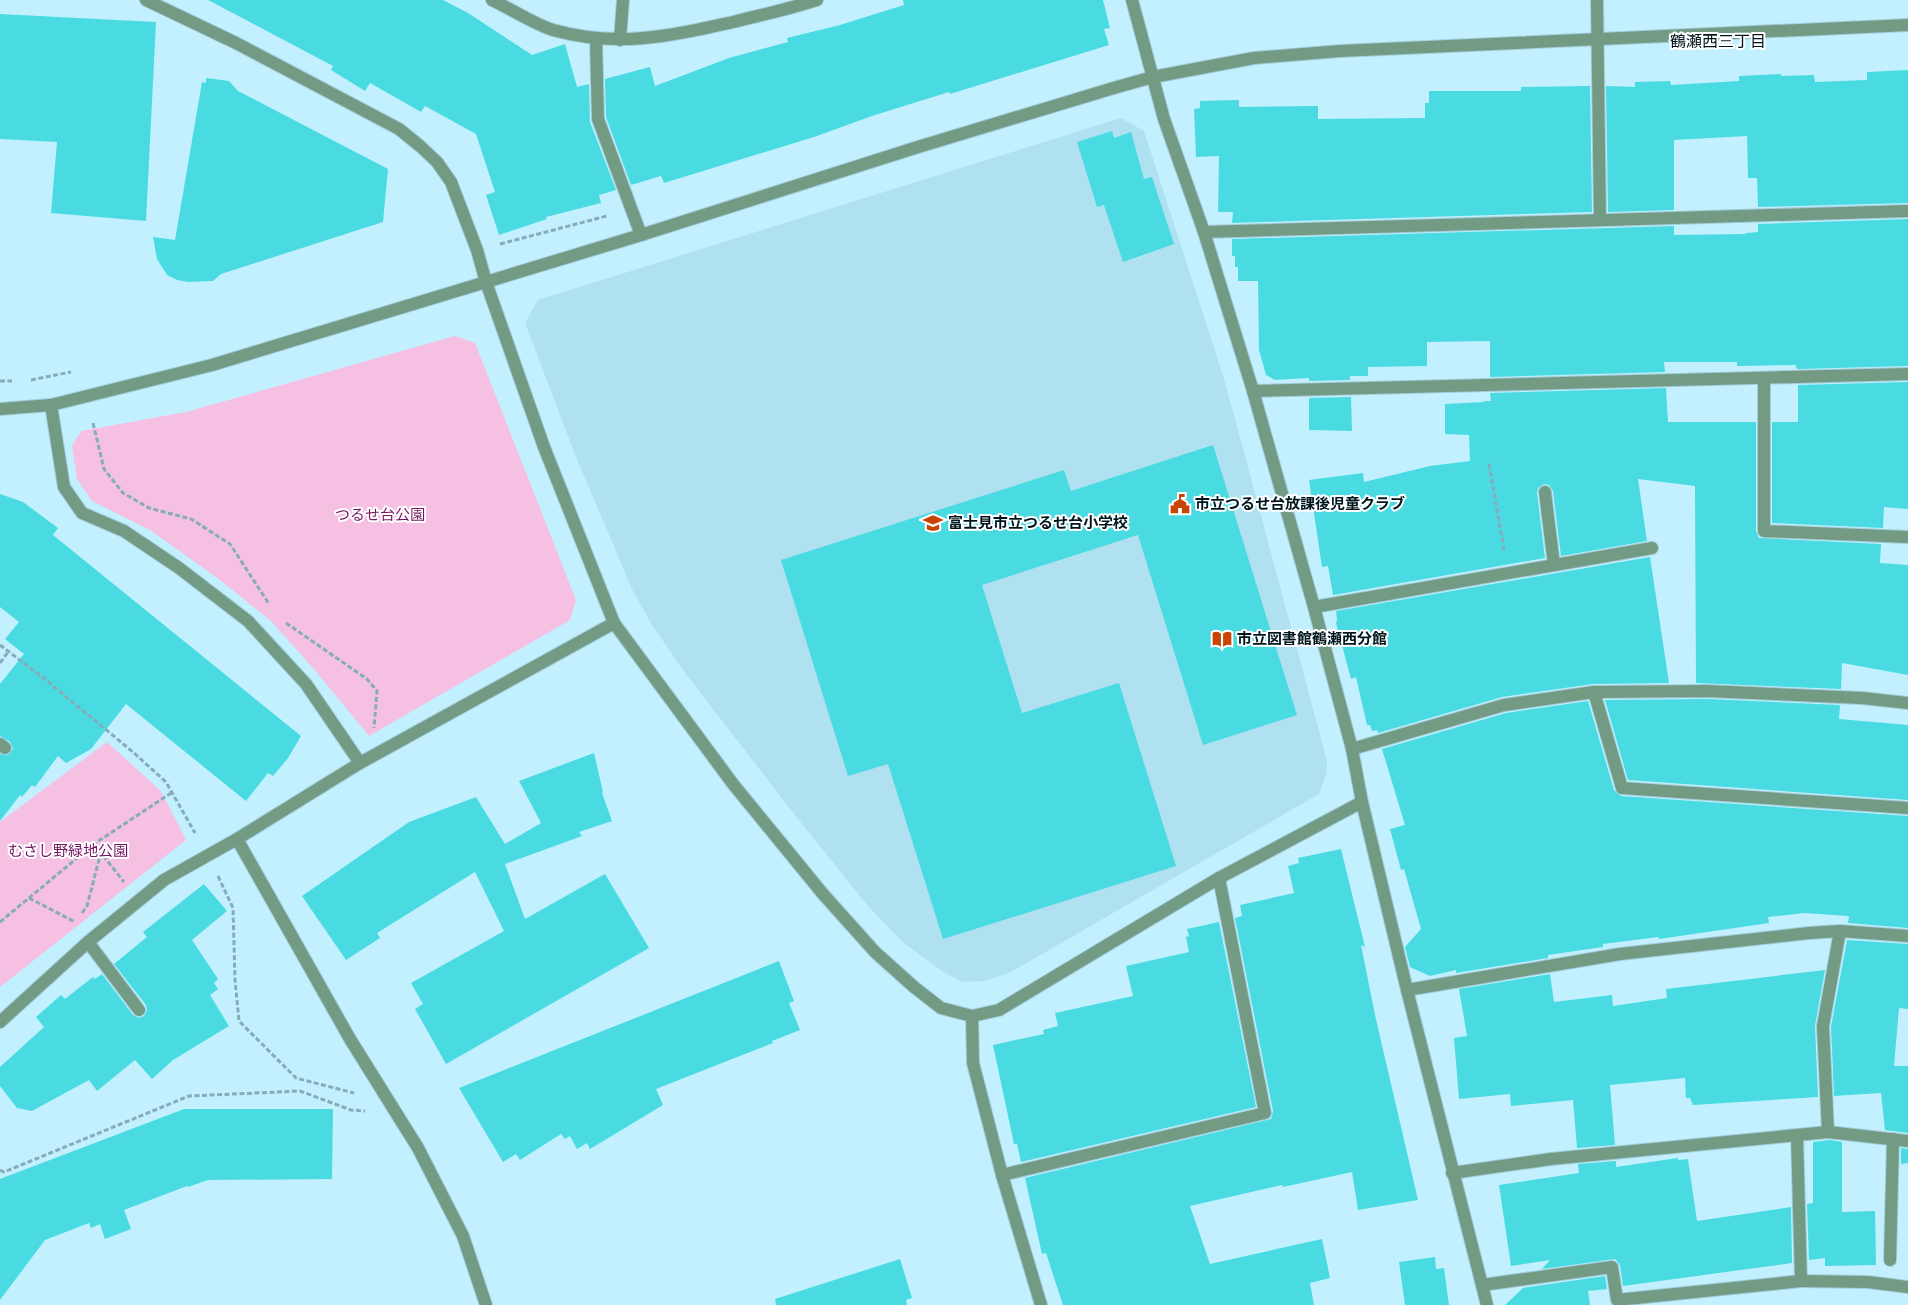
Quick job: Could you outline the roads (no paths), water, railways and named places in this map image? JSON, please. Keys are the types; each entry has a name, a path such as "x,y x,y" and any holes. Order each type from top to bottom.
{"street":[{"path":"146,0 236,43 399,129 437,162 451,182 477,250 486,282 544,447 614,623 733,784 822,894 869,945 914,987 941,1008 972,1016 999,1010 1219,878 1362,802"},
{"path":"492,0 552,29 596,39 620,40 677,34 817,0"},
{"path":"620,40 624,0"},
{"path":"1132,0 1164,119 1204,232 1253,390 1314,607 1352,749 1362,802 1407,990 1487,1305"},
{"path":"1597,0 1600,220"},
{"path":"0,409 51,405 212,365 641,235 918,147 1153,77 1254,58 1321,53 1908,25"},
{"path":"596,39 598,119 641,235"},
{"path":"1204,232 1908,211"},
{"path":"1253,390 1908,374"},
{"path":"1764,379 1764,531 1908,537"},
{"path":"51,405 64,487 82,513 124,531 178,568 248,621 306,684 360,763"},
{"path":"1545,492 1554,565"},
{"path":"1314,607 1652,548"},
{"path":"0,1022 88,942 164,880 237,839 360,763 614,623"},
{"path":"1352,749 1504,705 1594,692 1707,691 1862,698 1908,703"},
{"path":"1594,692 1622,788 1908,808"},
{"path":"237,839 350,1039 418,1148 463,1236 486,1305"},
{"path":"1002,1175 1265,1113 1219,878"},
{"path":"1407,990 1620,954 1809,933 1840,931 1908,936"},
{"path":"1828,1132 1823,1026 1840,931"},
{"path":"88,942 139,1010"},
{"path":"972,1016 973,1063 1002,1175 1041,1305"},
{"path":"1452,1173 1551,1159 1828,1132 1908,1140"},
{"path":"1798,1136 1801,1281"},
{"path":"1890,1260 1893,1140"},
{"path":"1482,1285 1612,1267 1617,1300 1801,1281 1868,1282 1908,1288"}],"place":[{"name":"市立つるせ台放課後児童クラブ","path":"1180,504"},
{"name":"富士見市立つるせ台小学校","path":"933,523"},
{"name":"市立図書館鶴瀬西分館","path":"1222,639"}],"district":[{"name":"鶴瀬西三丁目","path":"1718,41"}],"park label":[{"name":"つるせ台公園","path":"380,515"},
{"name":"むさし野緑地公園","path":"68,851"}]}
